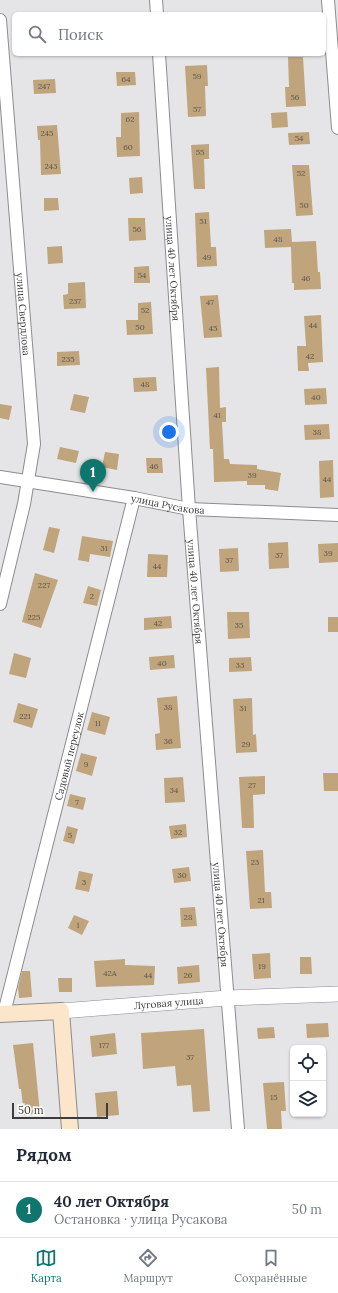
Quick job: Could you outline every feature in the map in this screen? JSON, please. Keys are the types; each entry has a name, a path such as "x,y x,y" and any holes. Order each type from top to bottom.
{"main road":[{"name":"Луговая улица","path":"2,1014 61,1010"},
{"path":"61,1010 70,1129"}],"street":[{"path":"156,0 157,12"},
{"path":"328,0 338,128"},
{"name":"улица Свердлова","path":"0,20 34,444 28,482 0,604"},
{"name":"улица 40 лет Октября","path":"159,56 189,509 238,1129"},
{"name":"улица Русакова","path":"0,477 134,498 189,509 338,515"},
{"name":"Садовый переулок","path":"2,1014 134,498"},
{"name":"Луговая улица","path":"61,1010 227,998 338,994"}],"building":[{"path":"288,57 303,57 306,106 286,107 285,87 289,87"},
{"path":"207,65 208,86 205,86 206,116 188,117 185,66"},
{"path":"116,72 135,72 136,85 117,86"},
{"path":"55,79 56,93 34,94 33,80"},
{"path":"139,112 140,156 117,157 116,137 121,137 121,113"},
{"path":"287,112 288,127 272,128 271,113"},
{"path":"57,125 61,174 41,175 40,140 38,140 37,126"},
{"path":"309,132 310,144 289,145 288,133"},
{"path":"209,144 209,159 204,159 205,189 194,189 191,145"},
{"path":"292,165 309,165 313,215 296,216"},
{"path":"142,177 143,193 130,194 129,178"},
{"path":"44,198 58,198 59,210 44,211"},
{"path":"209,212 211,247 216,247 217,266 197,267 195,213"},
{"path":"128,218 145,218 146,240 129,241"},
{"path":"291,229 292,242 316,241 318,272 320,272 321,289 294,290 294,283 292,283 291,247 265,248 264,230"},
{"path":"62,246 63,263 48,264 47,247"},
{"path":"149,266 150,283 134,283 134,267"},
{"path":"85,282 86,308 64,309 63,295 68,294 68,283"},
{"path":"218,295 222,337 204,338 200,296"},
{"path":"151,302 153,334 127,335 126,320 138,320 138,303"},
{"path":"321,315 323,362 308,363 309,371 298,371 297,346 306,346 304,316"},
{"path":"79,351 80,365 57,366 57,352"},
{"path":"219,367 220,408 226,407 226,422 222,422 224,459 229,459 230,464 257,465 257,469 281,473 278,491 265,489 265,485 247,485 247,481 214,482 213,449 210,449 206,368"},
{"path":"156,377 157,391 134,392 133,378"},
{"path":"326,388 327,404 305,405 304,389"},
{"path":"74,394 89,397 85,413 70,410"},
{"path":"0,404 12,406 9,420 0,418"},
{"path":"329,424 330,439 305,440 304,425"},
{"path":"60,447 79,451 76,463 57,459"},
{"path":"105,452 119,454 117,470 102,467"},
{"path":"146,458 162,458 163,473 147,473"},
{"path":"333,460 334,497 320,498 319,461"},
{"path":"49,527 60,529 54,553 43,550"},
{"path":"82,536 113,541 110,557 90,554 89,562 78,560"},
{"path":"288,542 289,568 269,569 268,543"},
{"path":"338,543 338,562 319,563 318,544"},
{"path":"238,548 239,571 220,572 219,549"},
{"path":"148,554 168,555 167,577 147,577"},
{"path":"35,573 58,580 41,628 22,622"},
{"path":"88,586 101,590 97,606 83,603"},
{"path":"227,612 249,612 250,638 228,639"},
{"path":"171,616 172,628 144,630 144,618"},
{"path":"328,617 338,617 338,632 328,632"},
{"path":"14,653 31,658 26,678 9,674"},
{"path":"174,655 175,668 150,670 149,657"},
{"path":"251,657 252,671 229,672 229,658"},
{"path":"177,696 181,748 156,750 155,734 160,733 157,698"},
{"path":"252,698 253,735 256,734 257,752 236,753 233,699"},
{"path":"18,703 38,709 32,728 13,722"},
{"path":"92,712 110,717 105,735 87,730"},
{"path":"81,753 97,757 92,776 76,771"},
{"path":"323,773 338,773 338,791 324,791"},
{"path":"265,776 265,794 253,795 254,828 242,828 239,777"},
{"path":"183,777 185,802 165,803 164,778"},
{"path":"70,794 86,798 83,810 67,806"},
{"path":"186,824 187,837 171,839 169,826"},
{"path":"67,826 78,829 74,844 63,841"},
{"path":"263,850 265,892 271,892 272,908 250,909 246,851"},
{"path":"189,867 191,881 174,883 172,869"},
{"path":"79,871 93,874 89,892 75,889"},
{"path":"195,907 197,926 181,927 180,908"},
{"path":"74,915 89,921 82,935 68,928"},
{"path":"270,953 271,978 254,979 252,954"},
{"path":"300,957 311,957 312,974 300,974"},
{"path":"125,959 125,965 155,966 154,985 96,987 94,961"},
{"path":"199,965 200,982 178,984 177,967"},
{"path":"22,971 30,971 32,997 19,998 18,988"},
{"path":"58,978 72,978 72,992 59,992"},
{"path":"328,1023 329,1037 307,1038 306,1024"},
{"path":"274,1027 275,1038 258,1039 257,1028"},
{"path":"204,1029 210,1111 193,1112 191,1085 177,1086 175,1066 143,1069 141,1033"},
{"path":"115,1033 117,1054 92,1057 90,1036"},
{"path":"33,1043 40,1113 24,1115 13,1045"},
{"path":"284,1082 286,1111 281,1111 282,1129 267,1129 263,1083"},
{"path":"117,1091 119,1115 97,1117 95,1093"}],"place":[{"name":"40 лет Октября","path":"93,492"}]}
